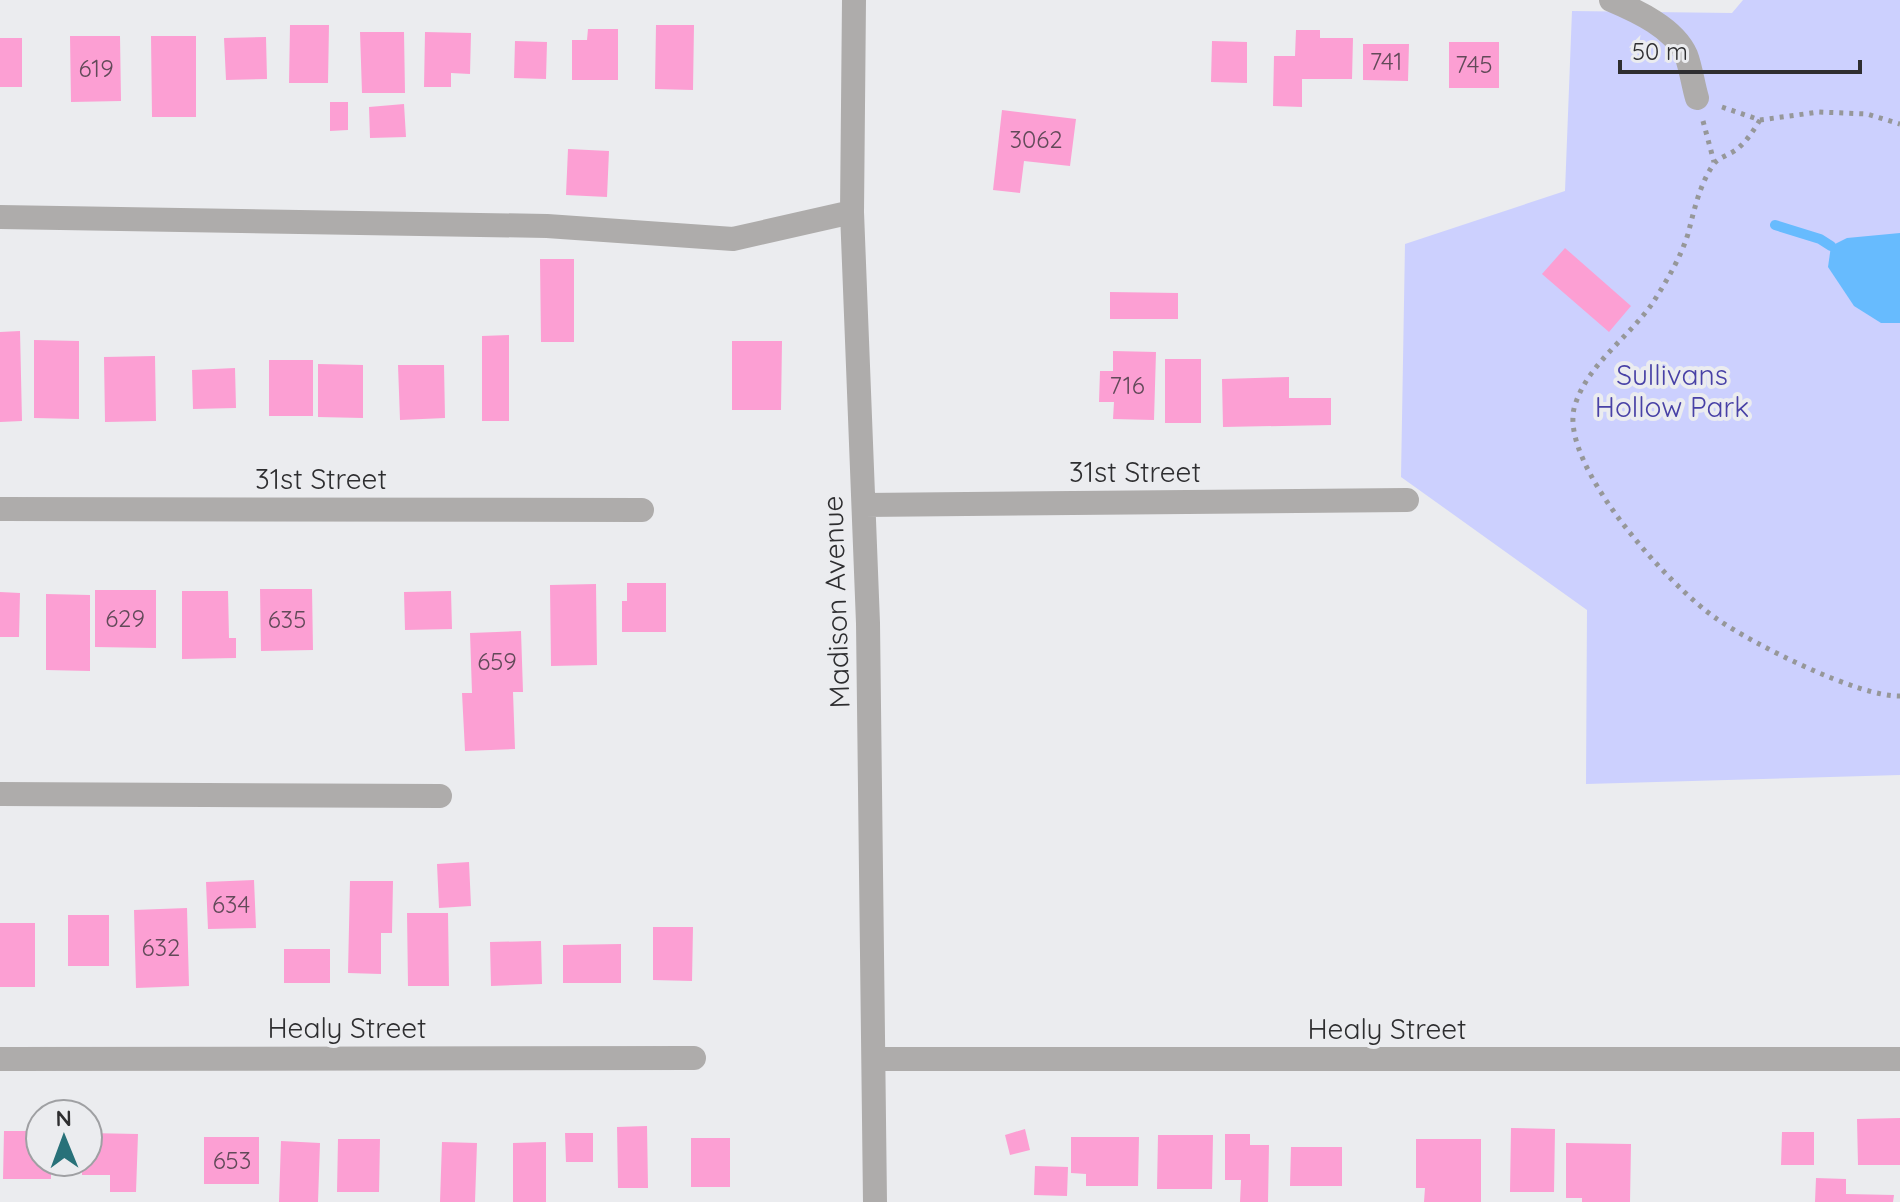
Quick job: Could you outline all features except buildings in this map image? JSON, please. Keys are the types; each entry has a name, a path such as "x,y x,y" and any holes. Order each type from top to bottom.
{"street":[{"name":"Madison Avenue","path":"854,0 852,212 868,623 875,1202"},
{"path":"1611,0 1639,12 1662,28 1685,53 1697,98"},
{"path":"0,217 547,226 733,239 852,212"},
{"name":"31st Street","path":"864,505 1407,500"},
{"name":"31st Street","path":"0,509 642,510"},
{"path":"0,794 440,796"},
{"name":"Healy Street","path":"0,1059 694,1058"},
{"name":"Healy Street","path":"874,1059 1900,1059"}],"path":[{"path":"1697,98 1760,120 1819,112 1867,114 1900,124"},
{"path":"1697,98 1714,162"},
{"path":"1760,120 1749,138 1736,150 1714,162 1703,184 1675,266 1650,306 1591,374 1581,390 1574,407 1574,440 1590,478 1624,525 1693,602 1752,642 1861,690 1900,696"}],"green space":[{"name":"Sullivans Hollow Park","path":"1743,0 1900,0 1900,775 1586,784 1587,610 1401,477 1405,244 1565,191 1572,11 1732,13"}],"water":[{"path":"1900,233 1900,323 1881,323 1854,306 1828,267 1831,246 1847,238"}],"waterway":[{"path":"1775,225 1820,239 1831,246"}]}
